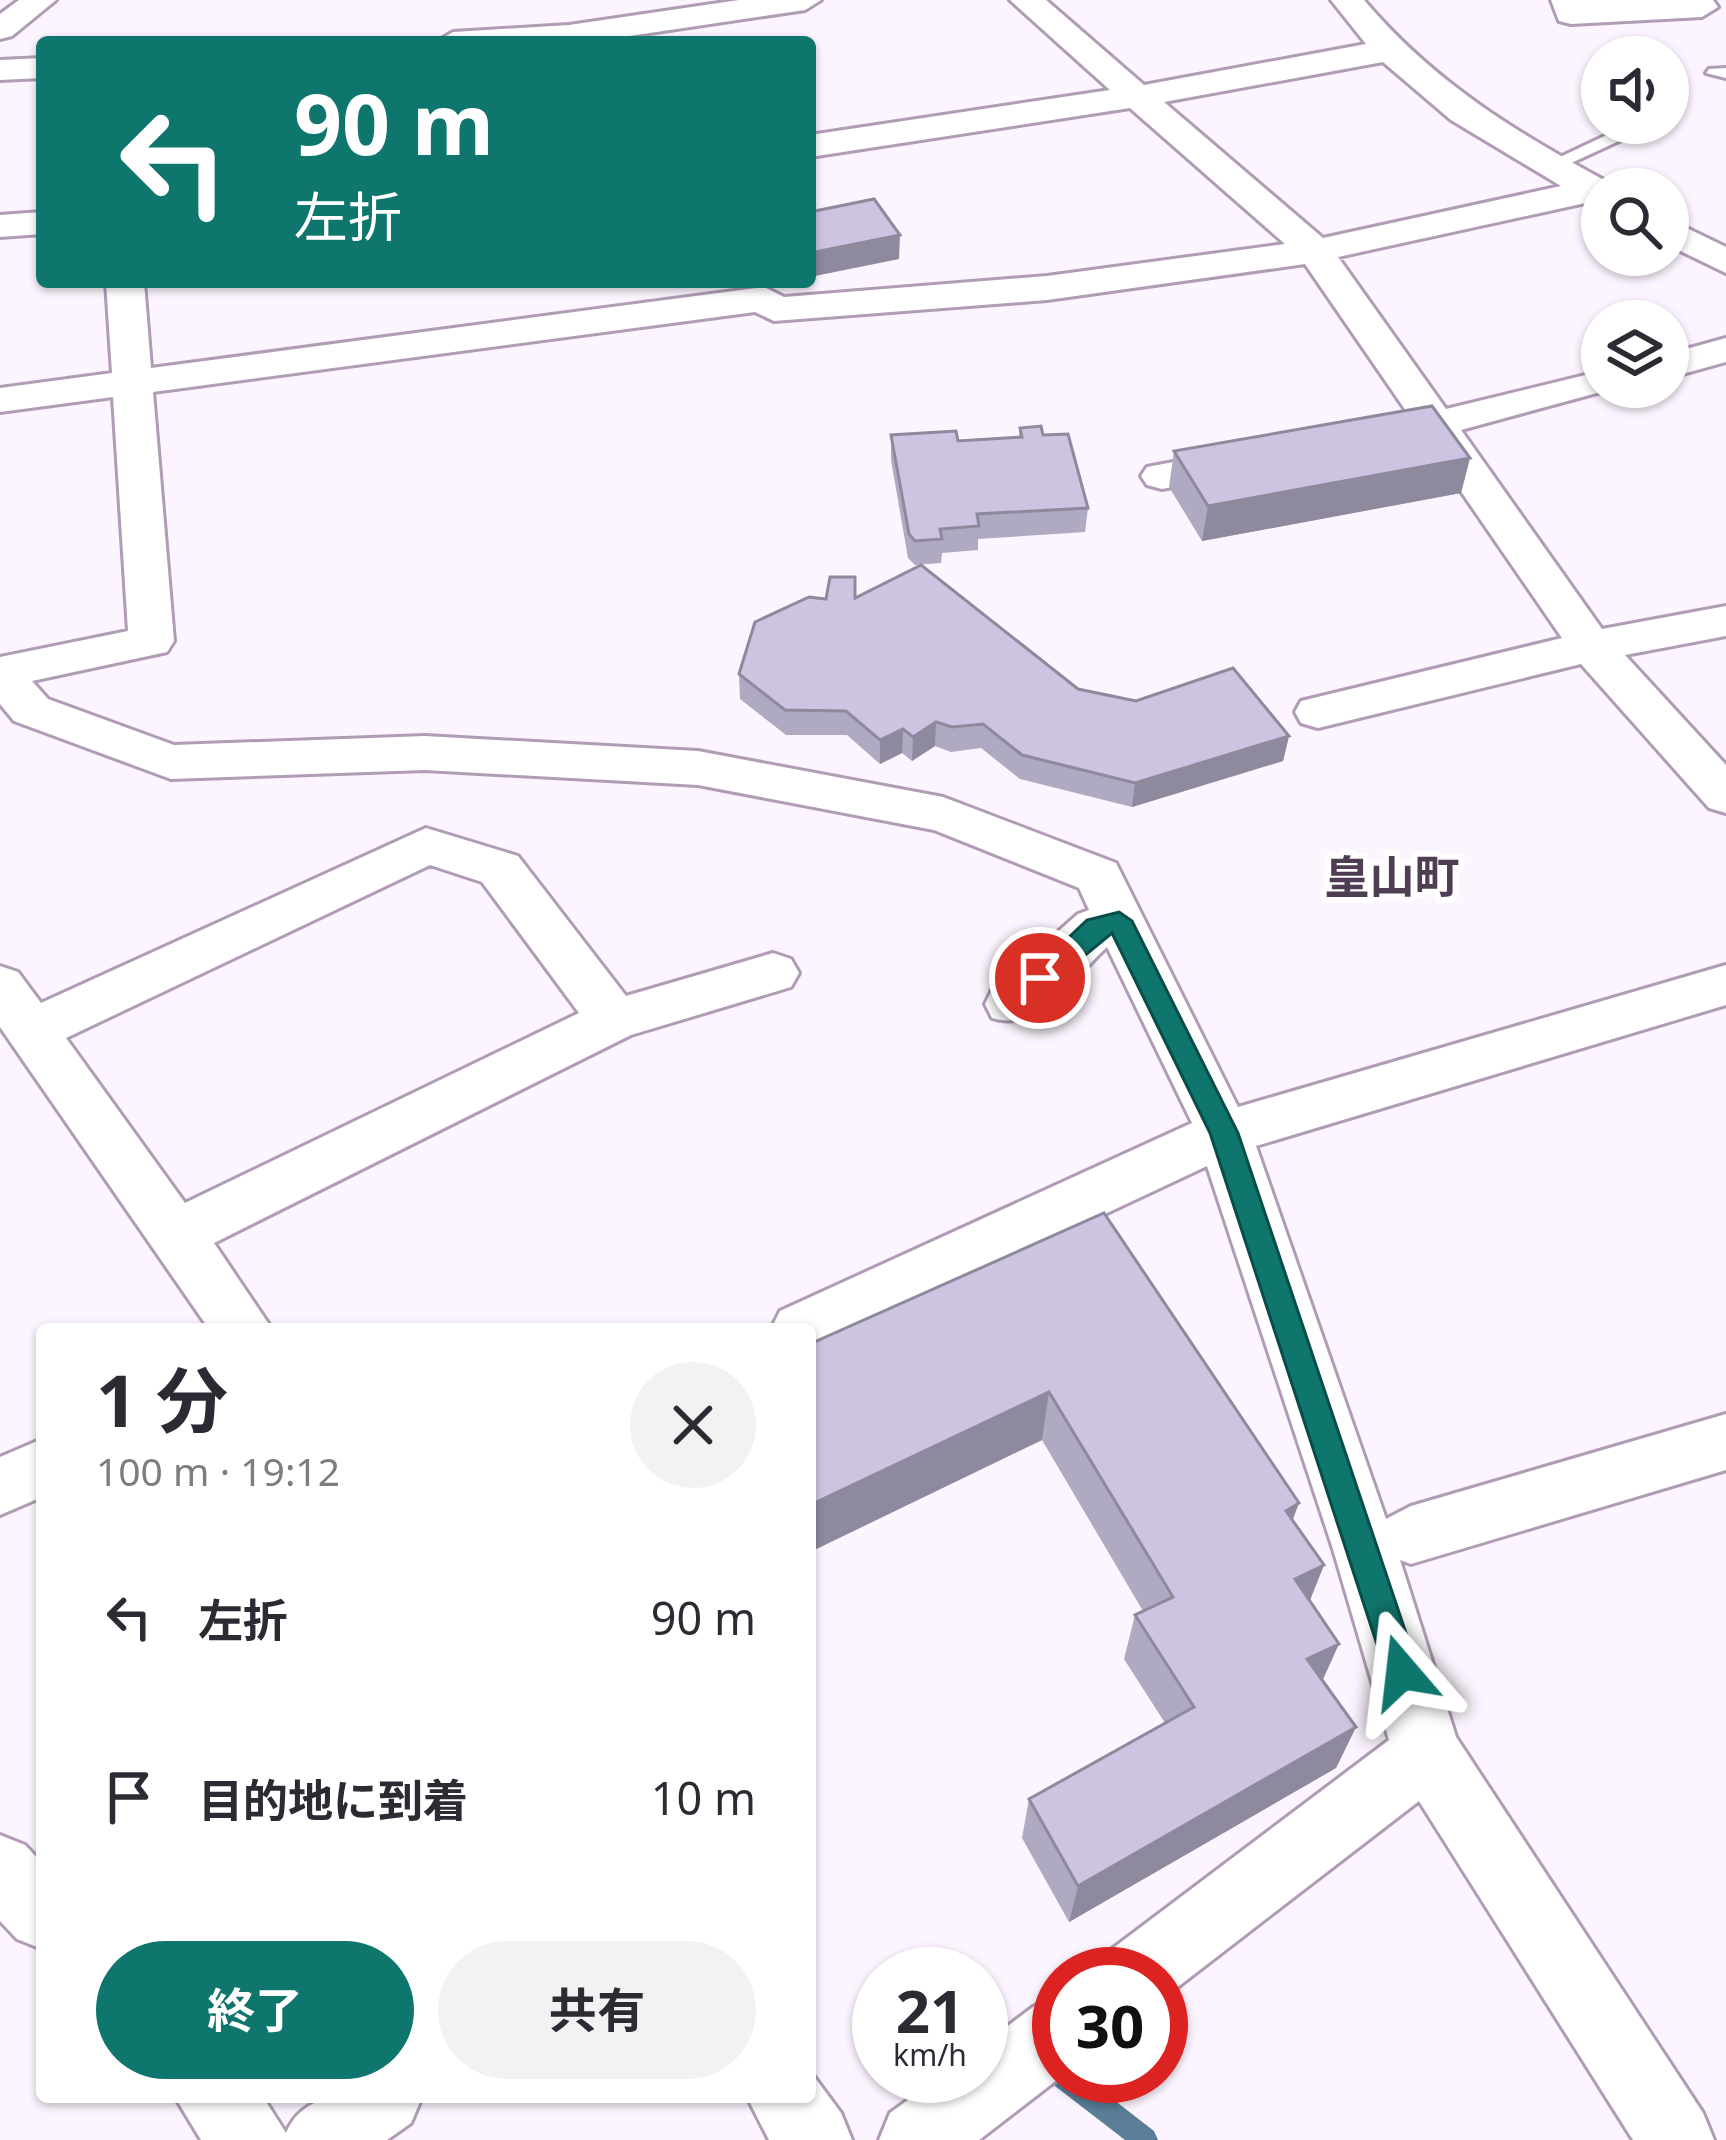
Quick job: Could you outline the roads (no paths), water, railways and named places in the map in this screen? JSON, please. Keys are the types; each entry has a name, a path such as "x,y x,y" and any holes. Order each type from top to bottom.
{"street":[{"path":"0,29 40,0"},
{"path":"545,0 570,36"},
{"path":"583,36 805,0"},
{"path":"1026,0 1315,251 1442,425 1591,646 1726,796"},
{"path":"1347,0 1387,51 1466,119 1581,183"},
{"path":"1567,0 1571,14 1701,4 1708,24 1726,39"},
{"path":"816,145 1141,97 1387,51"},
{"path":"0,70 36,68"},
{"path":"0,400 757,291 775,309 1047,288 1315,251 1581,196"},
{"path":"0,226 36,223"},
{"path":"1689,242 1726,262"},
{"path":"126,288 152,641 0,672 31,710 171,762 425,753 698,768 943,814 1098,876 1224,1133 1365,1549 1427,1753 1676,2140"},
{"path":"1689,360 1726,350"},
{"path":"1372,438 1581,389"},
{"path":"1162,476 1278,455"},
{"path":"1318,712 1591,646 1726,621"},
{"path":"238,1323 11,1007 426,846 500,869 614,1020"},
{"path":"1011,1004 1096,927 1119,921"},
{"path":"175,1235 614,1020 773,973"},
{"path":"814,1323 1224,1133 1726,986"},
{"path":"1411,1535 1726,1442"},
{"path":"0,1487 36,1470"},
{"path":"1172,1947 1427,1753"},
{"path":"0,1870 36,1908"},
{"path":"917,2140 1032,2053"},
{"path":"217,2103 251,2140"},
{"path":"321,2140 376,2103"},
{"path":"788,2103 814,2140"}],"lane":[{"path":"1550,166 1598,144"}],"waterway":[{"path":"1097,2103 1145,2140"}],"district":[{"name":"皇山町","path":"1392,877"}]}
